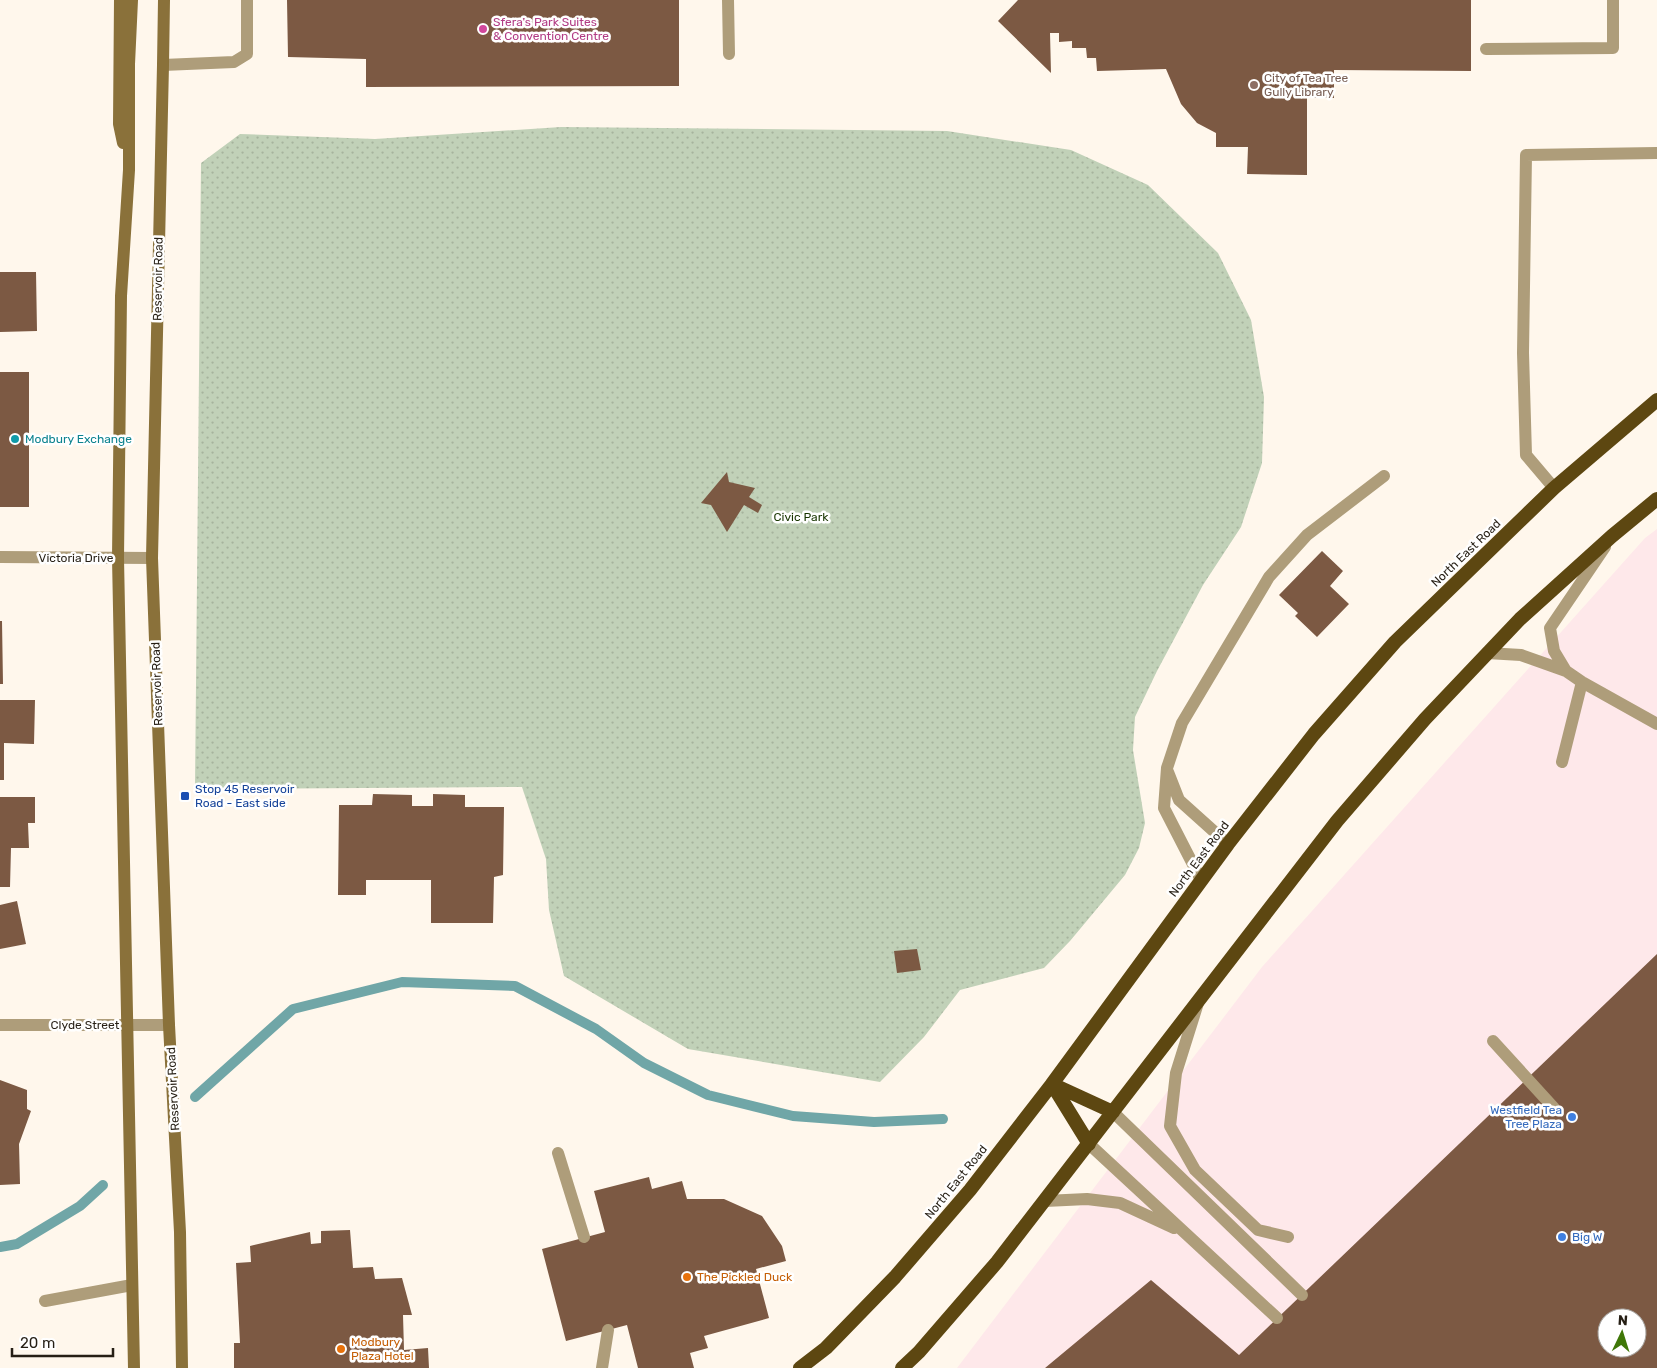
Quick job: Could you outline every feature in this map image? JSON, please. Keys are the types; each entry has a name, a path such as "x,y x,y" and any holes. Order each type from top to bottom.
{"highway":[{"name":"North East Road","path":"800,1368 826,1348 895,1277 970,1190 1052,1084 1228,844 1314,734 1395,642 1554,488 1657,400"},
{"path":"902,1368 919,1352 997,1262 1337,821 1425,719 1520,619 1612,536 1657,499"},
{"path":"1052,1084 1113,1112"},
{"path":"1052,1084 1089,1144"}],"main road":[{"path":"120,0 120,124 129,170"},
{"path":"132,0 129,64 129,170 121,296 118,558 134,1368"},
{"name":"Reservoir Road","path":"164,0 152,558 169,1026 180,1232 182,1368"}],"street":[{"path":"163,65 234,62 248,54 247,0"},
{"path":"728,0 729,54"},
{"path":"1486,49 1613,48 1613,0"},
{"path":"1554,488 1526,456 1523,353 1526,154 1657,153"},
{"path":"1201,880 1164,808 1167,768 1182,723 1269,577 1307,534 1384,476"},
{"path":"1566,670 1554,651 1550,628 1612,536"},
{"name":"Victoria Drive","path":"0,557 152,558"},
{"path":"1487,653 1521,654 1566,670 1582,682 1657,724"},
{"path":"1562,762 1582,682"},
{"path":"1167,768 1179,800 1228,844"},
{"path":"1199,1000 1176,1073 1170,1126 1195,1170 1258,1230 1288,1237"},
{"name":"Clyde Street","path":"0,1024 169,1026"},
{"path":"1493,1041 1554,1108"},
{"path":"1113,1112 1302,1295"},
{"path":"1089,1144 1277,1318"},
{"path":"558,1153 584,1238"},
{"path":"1045,1201 1087,1199 1120,1203 1186,1234"},
{"path":"46,1301 132,1284"},
{"path":"602,1368 608,1330"}],"shaded area":[{"path":"1657,529 1657,1368 957,1368 1262,967 1645,538"}],"green space":[{"name":"Civic Park","path":"561,127 947,131 1071,150 1148,185 1218,253 1251,320 1264,397 1262,463 1241,527 1203,585 1157,671 1135,717 1133,750 1145,823 1139,848 1125,875 1070,941 1044,968 960,990 924,1037 880,1082 688,1049 564,976 549,910 546,859 522,787 195,789 201,163 240,134 375,139"}],"building":[{"name":"Sfera's Park Suites & Convention Centre","path":"287,0 679,0 679,86 366,87 366,59 288,57"},
{"name":"City of Tea Tree Gully Library","path":"1018,0 1471,0 1471,71 1334,70 1334,98 1307,98 1307,175 1247,174 1248,147 1216,147 1216,133 1197,123 1181,104 1166,69 1097,71 1096,58 1087,58 1086,48 1072,48 1072,41 1059,42 1059,33 1050,33 1051,73 998,21"},
{"path":"0,272 36,272 37,331 0,332"},
{"name":"Modbury Exchange","path":"0,372 29,372 29,507 0,507"},
{"path":"727,472 729,482 755,488 749,497 762,505 758,513 744,505 727,532 711,505 701,503"},
{"path":"1322,551 1343,571 1330,586 1349,604 1317,637 1295,616 1298,613 1279,595"},
{"path":"0,621 2,621 3,684 0,684"},
{"path":"0,700 35,700 34,744 4,743 4,780 0,780"},
{"path":"373,794 412,795 412,806 433,806 433,794 465,795 465,807 504,807 503,875 494,877 493,923 431,923 431,880 366,880 366,895 338,895 339,805 372,805"},
{"path":"0,797 35,797 35,823 28,823 29,848 11,848 10,887 0,887"},
{"path":"17,901 26,944 0,949 0,905"},
{"path":"917,949 921,970 897,973 894,951"},
{"name":"Westfield Tea Tree Plaza","path":"1657,954 1657,1368 1045,1368 1151,1280 1239,1355"},
{"path":"0,1080 27,1090 27,1109 31,1111 19,1144 20,1184 0,1185"},
{"path":"649,1177 652,1189 682,1181 687,1199 724,1199 762,1216 782,1246 786,1261 756,1269 769,1318 704,1336 708,1348 690,1353 694,1368 638,1368 627,1325 566,1341 542,1249 605,1232 594,1191"},
{"path":"350,1230 353,1268 373,1267 375,1279 402,1278 412,1315 403,1315 404,1350 428,1348 429,1368 234,1368 234,1343 240,1343 236,1263 251,1262 250,1246 310,1232 311,1244 321,1243 321,1231"}],"waterway":[{"path":"195,1097 293,1009 402,982 515,986 596,1029 644,1063 708,1095 793,1116 874,1122 943,1119"},
{"path":"0,1247 17,1244 80,1206 103,1185"}],"place":[{"name":"Sfera's Park Suites & Convention Centre","path":"483,29"},
{"name":"City of Tea Tree Gully Library","path":"1254,85"},
{"name":"Modbury Exchange","path":"15,439"},
{"name":"Stop 45 Reservoir Road - East side","path":"185,796"},
{"name":"Westfield Tea Tree Plaza","path":"1572,1117"},
{"name":"Big W","path":"1562,1237"},
{"name":"The Pickled Duck","path":"687,1277"},
{"name":"Modbury Plaza Hotel","path":"341,1349"}]}
